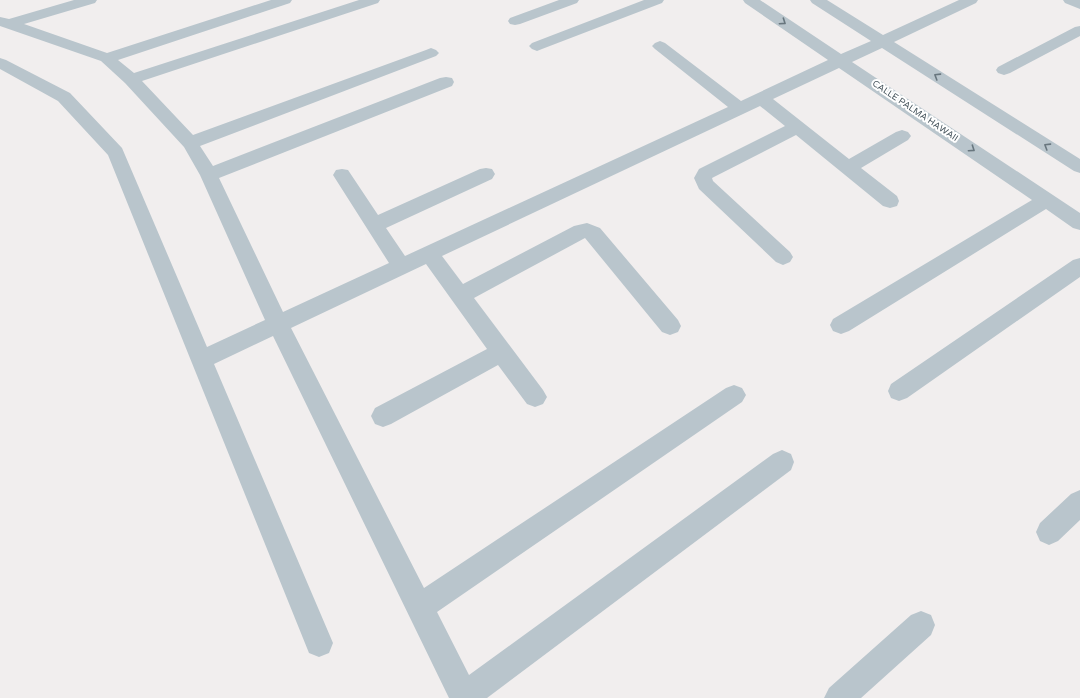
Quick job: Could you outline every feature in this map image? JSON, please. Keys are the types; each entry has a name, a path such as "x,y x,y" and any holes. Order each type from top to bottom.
{"street":[{"path":"4,23 90,0"},
{"path":"107,58 285,0"},
{"path":"131,80 373,0"},
{"path":"515,21 572,0"},
{"path":"537,46 657,0"},
{"name":"CALLE PALMA HAWAII","path":"750,0 841,60 1080,223"},
{"path":"817,0 1080,167"},
{"path":"201,360 971,0"},
{"path":"1070,0 1080,5"},
{"path":"4,23 107,58 131,80 190,143 209,175 278,324 464,697 782,462"},
{"path":"1004,70 1080,30"},
{"path":"660,46 740,108"},
{"path":"190,143 430,54"},
{"path":"0,63 64,97 116,152 319,643"},
{"path":"209,175 446,82"},
{"path":"761,98 890,201"},
{"path":"782,257 705,184 703,178 705,174 798,127"},
{"path":"848,167 902,136"},
{"path":"374,225 486,174"},
{"path":"342,175 401,266"},
{"path":"841,325 1046,200"},
{"path":"460,295 581,231 587,230 593,233 670,326"},
{"path":"429,253 535,397"},
{"path":"899,391 1080,266"},
{"path":"384,416 502,352"},
{"path":"420,607 734,395"},
{"path":"1049,532 1080,503"},
{"path":"839,698 921,625"}]}
